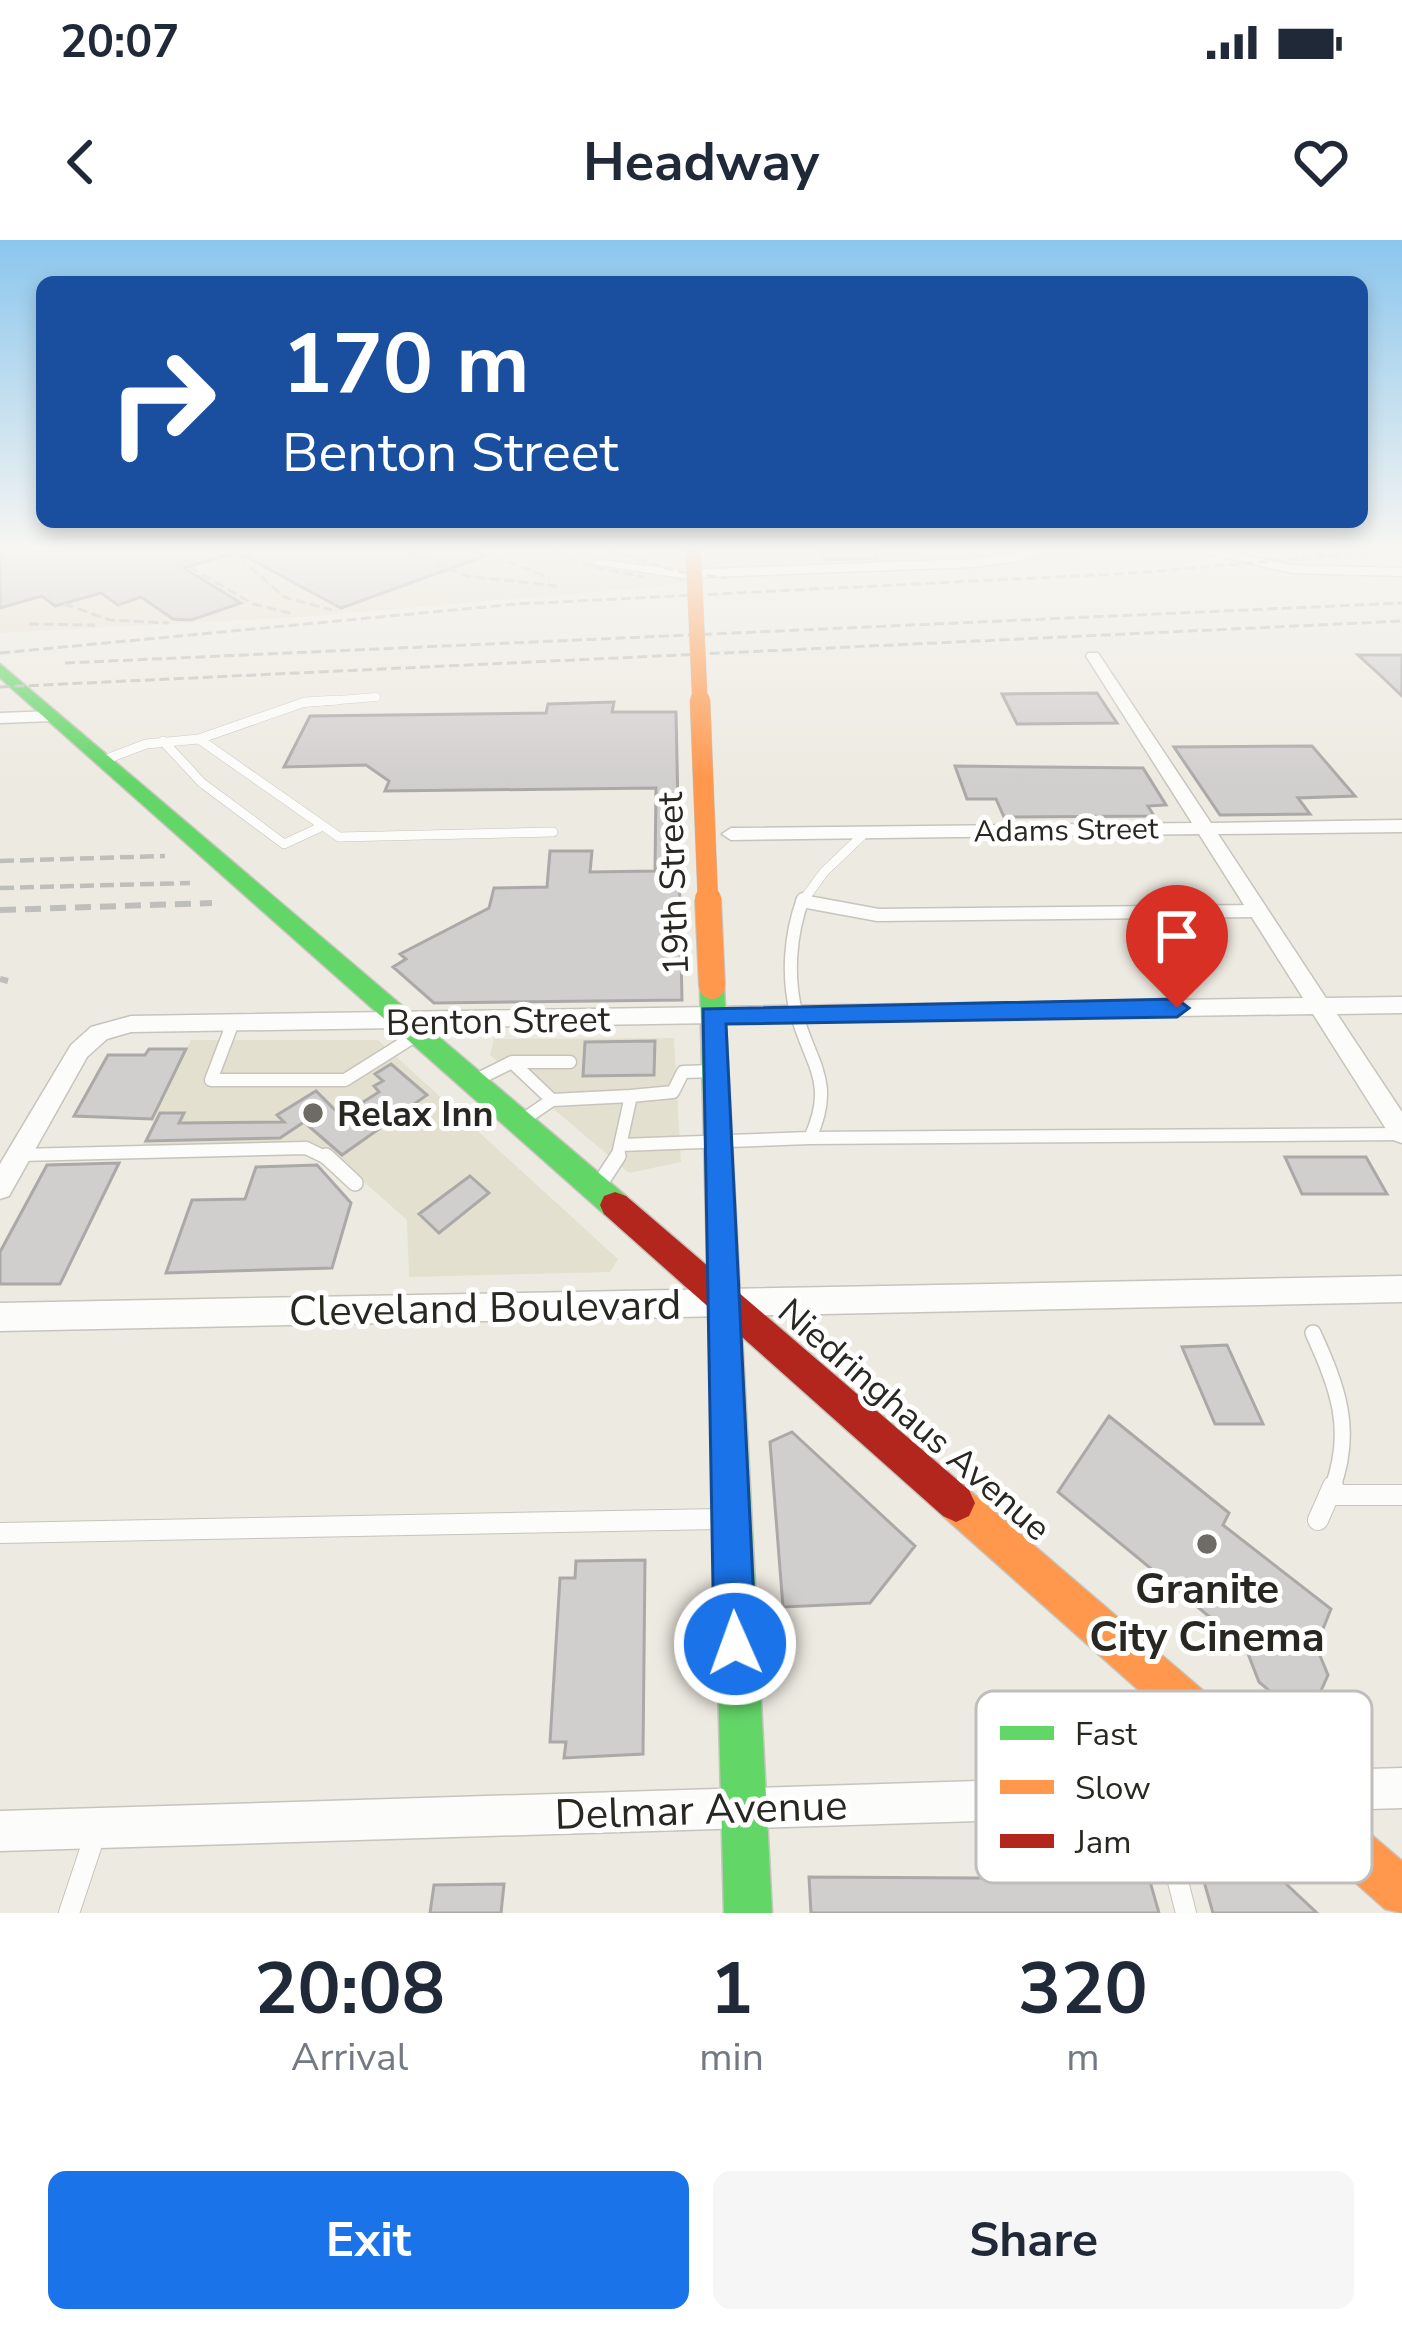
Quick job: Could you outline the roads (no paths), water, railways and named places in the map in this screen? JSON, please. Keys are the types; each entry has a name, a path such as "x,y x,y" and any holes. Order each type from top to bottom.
{"street":[{"name":"19th Street","path":"699,624 748,1913"},
{"path":"1093,656 1402,1134"},
{"name":"Niedringhaus Avenue","path":"0,669 1172,1691"},
{"path":"0,718 53,716"},
{"name":"Adams Street","path":"731,834 1402,826"},
{"name":"Benton Street","path":"18,1155 79,1051 99,1033 131,1024 412,1029 712,1015 1402,1005"},
{"path":"0,1188 18,1155"},
{"name":"Cleveland Boulevard","path":"0,1317 1402,1289"},
{"name":"Delmar Avenue","path":"1372,1789 1402,1788"},
{"name":"Delmar Avenue","path":"0,1831 976,1801"},
{"name":"Niedringhaus Avenue","path":"1372,1866 1402,1892"}],"lane":[{"path":"104,760 163,740 199,739 305,702 376,697"},
{"path":"199,739 339,837 553,832"},
{"path":"163,740 202,783 284,844 323,826"},
{"path":"810,1138 824,1112 826,1082 796,1013 795,927 802,901 866,832"},
{"path":"802,901 878,915 1257,911"},
{"path":"232,1025 211,1079 345,1080 412,1029"},
{"path":"473,1082 512,1062 570,1062"},
{"path":"512,1062 536,1090 552,1100"},
{"path":"520,1122 552,1100 673,1092 683,1072 716,1071"},
{"path":"596,1189 616,1163 631,1096"},
{"path":"620,1145 810,1138 1402,1134"},
{"path":"18,1155 306,1148 324,1154 355,1184"},
{"path":"1313,1333 1342,1397 1350,1434 1318,1520"},
{"path":"1331,1495 1402,1495"},
{"path":"0,1533 732,1519"},
{"path":"69,1913 97,1828"},
{"path":"1178,1883 1186,1913"}],"railway":[{"path":"34,624 95,625"},
{"path":"0,653 305,624"},
{"path":"65,663 932,624"},
{"path":"0,687 1337,624"},
{"path":"0,861 165,856"},
{"path":"0,888 190,883"},
{"path":"0,910 212,903"},
{"path":"0,979 8,981"}],"place":[{"name":"Relax Inn","path":"313,1113"},
{"name":"Granite City Cinema","path":"1207,1544"}]}
